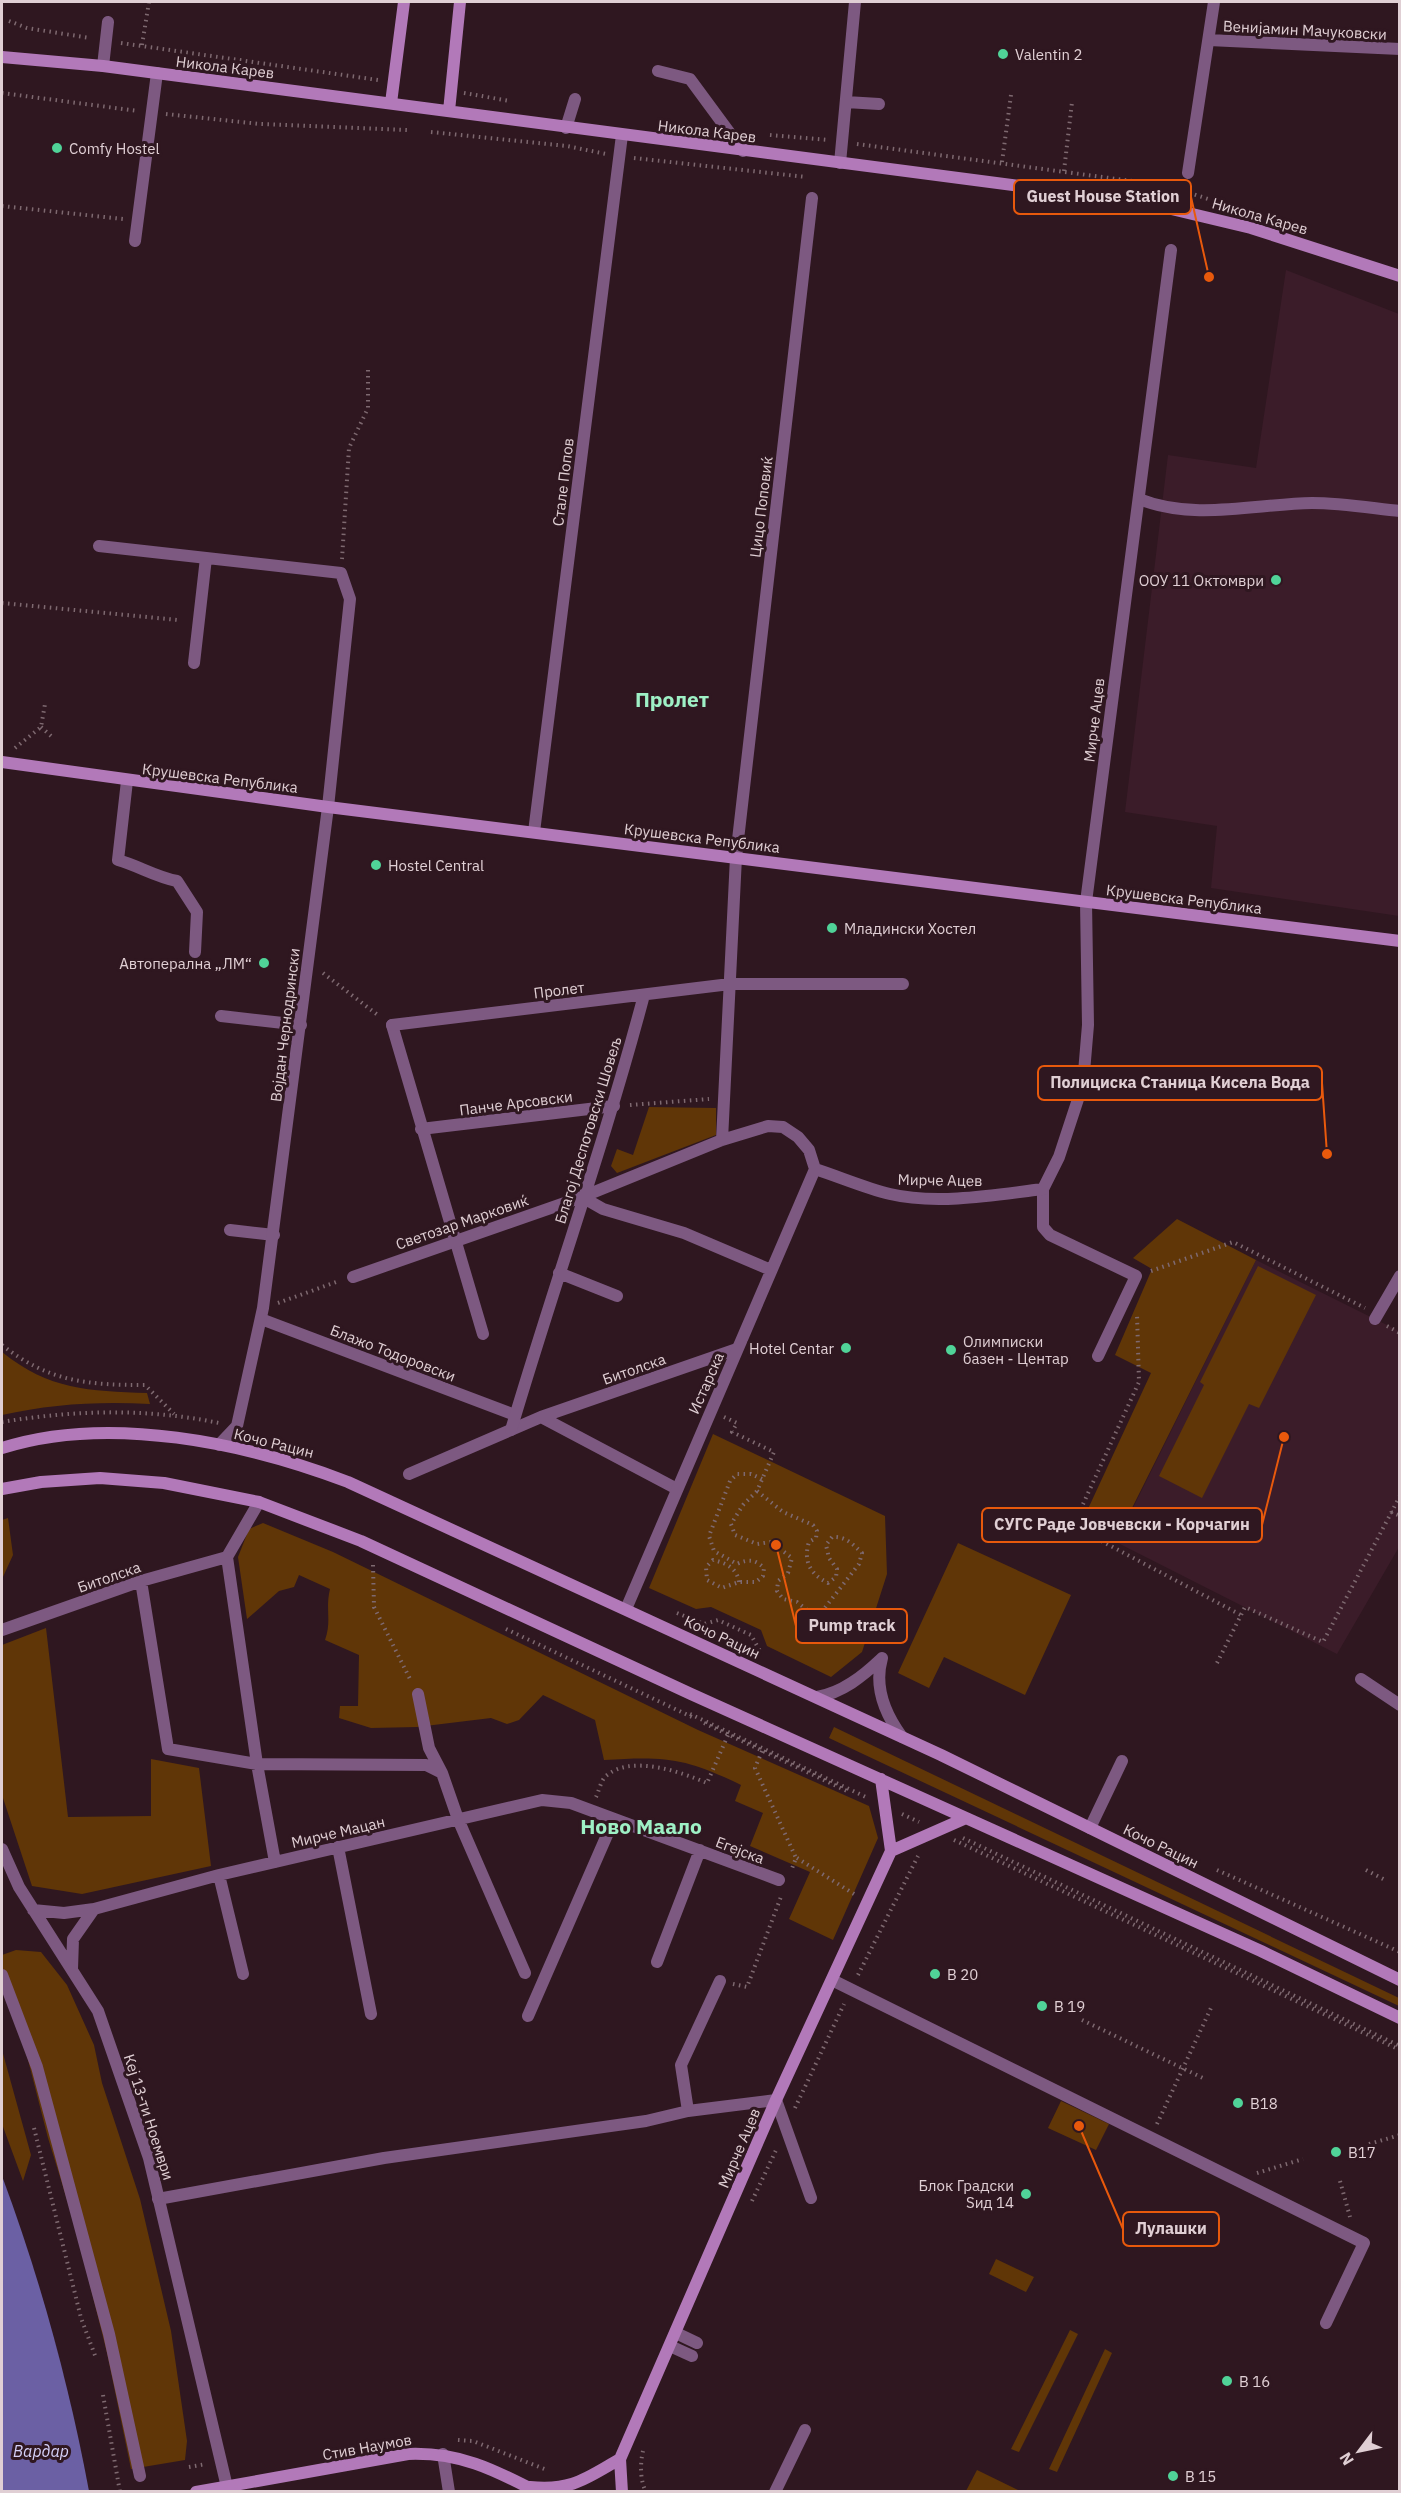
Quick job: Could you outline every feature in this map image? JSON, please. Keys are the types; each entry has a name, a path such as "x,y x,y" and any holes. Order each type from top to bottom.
{"street":[{"path":"391,104 404,2"},
{"path":"449,111 460,2"},
{"path":"840,163 855,2"},
{"name":"Венијамин Мачуковски","path":"1188,173 1214,2"},
{"path":"103,66 108,22"},
{"name":"Венијамин Мачуковски","path":"1209,40 1400,49"},
{"name":"Никола Карев","path":"2,57 103,66 1142,202 1251,228 1400,276"},
{"path":"658,71 690,79 743,151"},
{"path":"135,241 158,74"},
{"path":"566,128 575,99"},
{"path":"846,102 879,104"},
{"name":"Стале Попов","path":"534,832 622,135"},
{"name":"Цицо Поповиќ","path":"736,857 812,198"},
{"name":"Мирче Ацев","path":"1136,1276 1050,1235 1043,1227 1043,1189 1063,1148 1083,1084 1088,1025 1086,902 1171,250"},
{"path":"1139,499 1156,505 1203,511 1316,503 1400,511"},
{"path":"99,546 341,573"},
{"path":"194,663 206,558"},
{"name":"Војдан Чернодрински","path":"219,1444 237,1426 262,1313 274,1235 328,807 350,599 341,573"},
{"name":"Крушевска Република","path":"2,762 328,807 1400,941"},
{"path":"127,781 118,860 135,865 154,876 177,882 197,912 195,952"},
{"path":"736,857 722,1140 768,1126 783,1127 798,1137 809,1150 815,1169"},
{"name":"Пролет","path":"392,1025 730,984 903,984"},
{"name":"Благој Деспотовски Шовељ","path":"511,1430 582,1197 614,1106 644,995"},
{"path":"221,1016 301,1025"},
{"path":"392,1025 421,1130 483,1334"},
{"name":"Панче Арсовски","path":"421,1130 614,1106"},
{"name":"Светозар Марковиќ","path":"353,1277 456,1239 582,1197 722,1140"},
{"name":"Мирче Ацев","path":"815,1169 891,1194 913,1196 987,1196 1043,1189"},
{"name":"Истарска","path":"626,1609 815,1169"},
{"path":"582,1197 603,1209 684,1233 771,1270"},
{"path":"230,1230 274,1235"},
{"path":"559,1273 617,1296"},
{"path":"1098,1356 1136,1276"},
{"path":"1377,1317 1397,1285"},
{"name":"Блажо Тодоровски","path":"262,1313 515,1415"},
{"name":"Битолска","path":"408,1474 541,1417 736,1349"},
{"path":"541,1417 677,1488"},
{"name":"Кочо Рацин","path":"6,1446 80,1435 131,1434 219,1444 299,1463 348,1482 818,1697 1398,1975"},
{"path":"2,1489 40,1482 100,1478 164,1483 259,1502 361,1541 691,1695 1261,1952 1400,2018"},
{"path":"259,1502 227,1557 257,1764 275,1862"},
{"name":"Битолска","path":"2,1630 141,1581 227,1557"},
{"path":"141,1581 168,1749 257,1764 426,1765 442,1773"},
{"path":"818,1697 831,1695 857,1680 882,1658 879,1686 890,1721 902,1737"},
{"path":"1361,1679 1400,1705"},
{"path":"418,1694 429,1748 442,1773 458,1819 525,1973"},
{"path":"1090,1828 1122,1761"},
{"path":"881,1779 891,1851 966,1818"},
{"name":"Мирче Мацан","path":"33,1910 64,1913 94,1909 219,1875 542,1800 558,1800 590,1810"},
{"name":"Егејска","path":"590,1810 778,1880"},
{"path":"528,2016 614,1819"},
{"path":"338,1847 371,2014"},
{"name":"Кеј 13-ти Ноември","path":"2,1849 33,1910 98,2011 149,2158 227,2487"},
{"path":"657,1962 700,1850"},
{"name":"Мирче Ацев","path":"622,2492 620,2459 776,2100 891,1851"},
{"path":"219,1875 243,1974"},
{"path":"72,1970 74,1939 94,1909"},
{"path":"2,1975 37,2067 108,2334 140,2476"},
{"path":"832,1980 1364,2243 1326,2323"},
{"path":"688,2111 681,2065 720,1981"},
{"path":"158,2199 384,2158 646,2121 688,2111 776,2100 811,2198"},
{"path":"676,2333 697,2343"},
{"path":"670,2346 692,2355"},
{"path":"775,2492 805,2430"},
{"name":"Стив Наумов","path":"196,2492 408,2454 443,2454 477,2463 532,2489"},
{"path":"443,2454 448,2492"},
{"path":"532,2489 564,2488 577,2484 620,2459"}],"path":[{"path":"142,45 148,2"},
{"path":"9,21 27,28 106,41 394,82"},
{"path":"2,93 152,113 260,124 408,130"},
{"path":"1002,162 1011,95"},
{"path":"1064,171 1072,102"},
{"path":"431,132 567,146 619,156 815,177 817,160"},
{"path":"2,206 138,220"},
{"path":"341,573 349,448 368,408 368,366"},
{"path":"2,603 178,620"},
{"path":"14,749 41,727 45,704"},
{"path":"41,727 51,736"},
{"path":"308,962 392,1025"},
{"path":"614,1106 725,1097"},
{"path":"1136,1276 1233,1242 1377,1317"},
{"path":"262,1313 353,1277"},
{"path":"1073,1526 1139,1382 1137,1312"},
{"path":"2,1345 18,1358 45,1372 79,1383 145,1385 174,1414"},
{"path":"737,1423 732,1432 774,1452 757,1491 743,1505 731,1524 735,1535 757,1544 771,1542 792,1558 788,1573 778,1581 777,1591 783,1599 797,1602 812,1614 820,1614 859,1564 862,1553 839,1536 832,1538 826,1545 829,1558 837,1569 836,1577 828,1583 818,1578 809,1566 806,1554 809,1542 816,1538 817,1531 813,1525 783,1512 757,1491"},
{"path":"734,1570 724,1562 713,1560 706,1567 707,1580 722,1588 739,1582 756,1582 762,1576 764,1568 757,1561 747,1559 737,1564 729,1560 714,1551 710,1536 730,1481 737,1474 751,1474 762,1479"},
{"path":"1217,1663 1245,1607 1323,1642 1400,1496"},
{"path":"1391,1512 1400,1516"},
{"path":"1021,1529 1073,1526 1241,1615"},
{"path":"365,1560 384,1569"},
{"path":"729,1560 739,1582"},
{"path":"373,1564 374,1607 418,1694"},
{"path":"497,1623 938,1831 951,1832 1400,2048"},
{"path":"502,1627 885,1809 885,1806"},
{"path":"590,1810 605,1776 623,1766 672,1769 707,1783 728,1734"},
{"path":"751,2203 851,1989 921,1850 933,1844 938,1831"},
{"path":"796,1858 860,1897"},
{"path":"1366,1870 1385,1880"},
{"path":"1151,2138 1211,2007"},
{"path":"1082,2020 1205,2079"},
{"path":"33,2122 81,2318 98,2369"},
{"path":"1369,2144 1400,2135"},
{"path":"1235,2179 1303,2159"},
{"path":"1340,2181 1357,2240"},
{"path":"102,2389 120,2492"},
{"path":"451,2440 473,2441 553,2472"},
{"path":"645,2440 640,2461 646,2492"}],"shaded area":[{"name":"ООУ 11 Октомври","path":"1286,270 1399,314 1399,916 1211,888 1217,826 1125,812 1168,455 1256,468"},
{"path":"649,1107 716,1108 716,1135 617,1173 611,1166 617,1149 633,1155"},
{"path":"1177,1219 1256,1260 1115,1542 1081,1524 1151,1373 1115,1355 1152,1269 1133,1258"},
{"path":"1256,1260 1399,1331 1399,1547 1337,1654 1116,1542"},
{"path":"1258,1266 1316,1295 1259,1408 1249,1404 1202,1498 1159,1476 1204,1385 1200,1382"},
{"path":"2,1352 19,1365 53,1381 88,1389 147,1393 150,1404 75,1404 2,1415"},
{"path":"713,1434 885,1516 887,1574 862,1652 831,1677 767,1646 761,1630 711,1607 696,1609 649,1588"},
{"path":"8,1518 13,1555 2,1579 2,1520"},
{"path":"263,1523 333,1552 698,1730 869,1806 878,1838 833,1940 789,1919 810,1872 750,1846 763,1813 735,1801 741,1785 705,1769 675,1761 644,1758 604,1760 595,1720 543,1695 519,1720 507,1724 491,1718 417,1727 371,1728 339,1718 340,1706 358,1706 359,1655 325,1640 330,1589 299,1575 294,1587 279,1591 247,1619 238,1557 249,1529"},
{"path":"958,1543 1071,1595 1025,1695 944,1657 929,1688 898,1673"},
{"path":"46,1628 68,1817 151,1816 151,1759 199,1768 211,1866 82,1894 32,1886 2,1795 2,1645"},
{"path":"834,1727 1399,1998 1399,2006 829,1738"},
{"path":"16,1950 41,1952 67,1985 94,2045 102,2083 140,2199 171,2331 187,2441 185,2460 131,2469 107,2353 76,2229 48,2138 18,2021 2,1975 2,1955"},
{"path":"2,2050 31,2155 23,2181 2,2124"},
{"path":"1061,2101 1109,2124 1096,2150 1048,2128"},
{"path":"996,2259 1034,2277 1026,2292 989,2274"},
{"path":"1070,2330 1078,2334 1019,2452 1011,2449"},
{"path":"1105,2349 1112,2353 1057,2472 1049,2469"},
{"path":"977,2470 1020,2491 966,2491"}],"water":[{"name":"Вардар","path":"2,2176 29,2253 52,2332 89,2491 2,2491"}],"place":[{"name":"Valentin 2","path":"1003,54"},
{"name":"Comfy Hostel","path":"57,148"},
{"name":"Guest House Station","path":"1209,277"},
{"name":"ООУ 11 Октомври","path":"1276,580"},
{"name":"Hostel Central","path":"376,865"},
{"name":"Младински Хостел","path":"832,928"},
{"name":"Автоперална „ЛМ“","path":"264,963"},
{"name":"Полициска Станица Кисела Вода","path":"1327,1154"},
{"name":"Hotel Centar","path":"846,1348"},
{"name":"Олимписки базен - Центар","path":"951,1350"},
{"name":"СУГС Раде Јовчевски - Корчагин","path":"1284,1437"},
{"name":"Pump track","path":"776,1545"},
{"name":"B 20","path":"935,1974"},
{"name":"B 19","path":"1042,2006"},
{"name":"B18","path":"1238,2103"},
{"name":"Лулашки","path":"1079,2126"},
{"name":"B17","path":"1336,2152"},
{"name":"Блок Градски Sид 14","path":"1026,2194"},
{"name":"B 16","path":"1227,2381"},
{"name":"B 15","path":"1173,2476"}],"district":[{"name":"Пролет","path":"672,699"},
{"name":"Ново Маало","path":"641,1826"}]}
